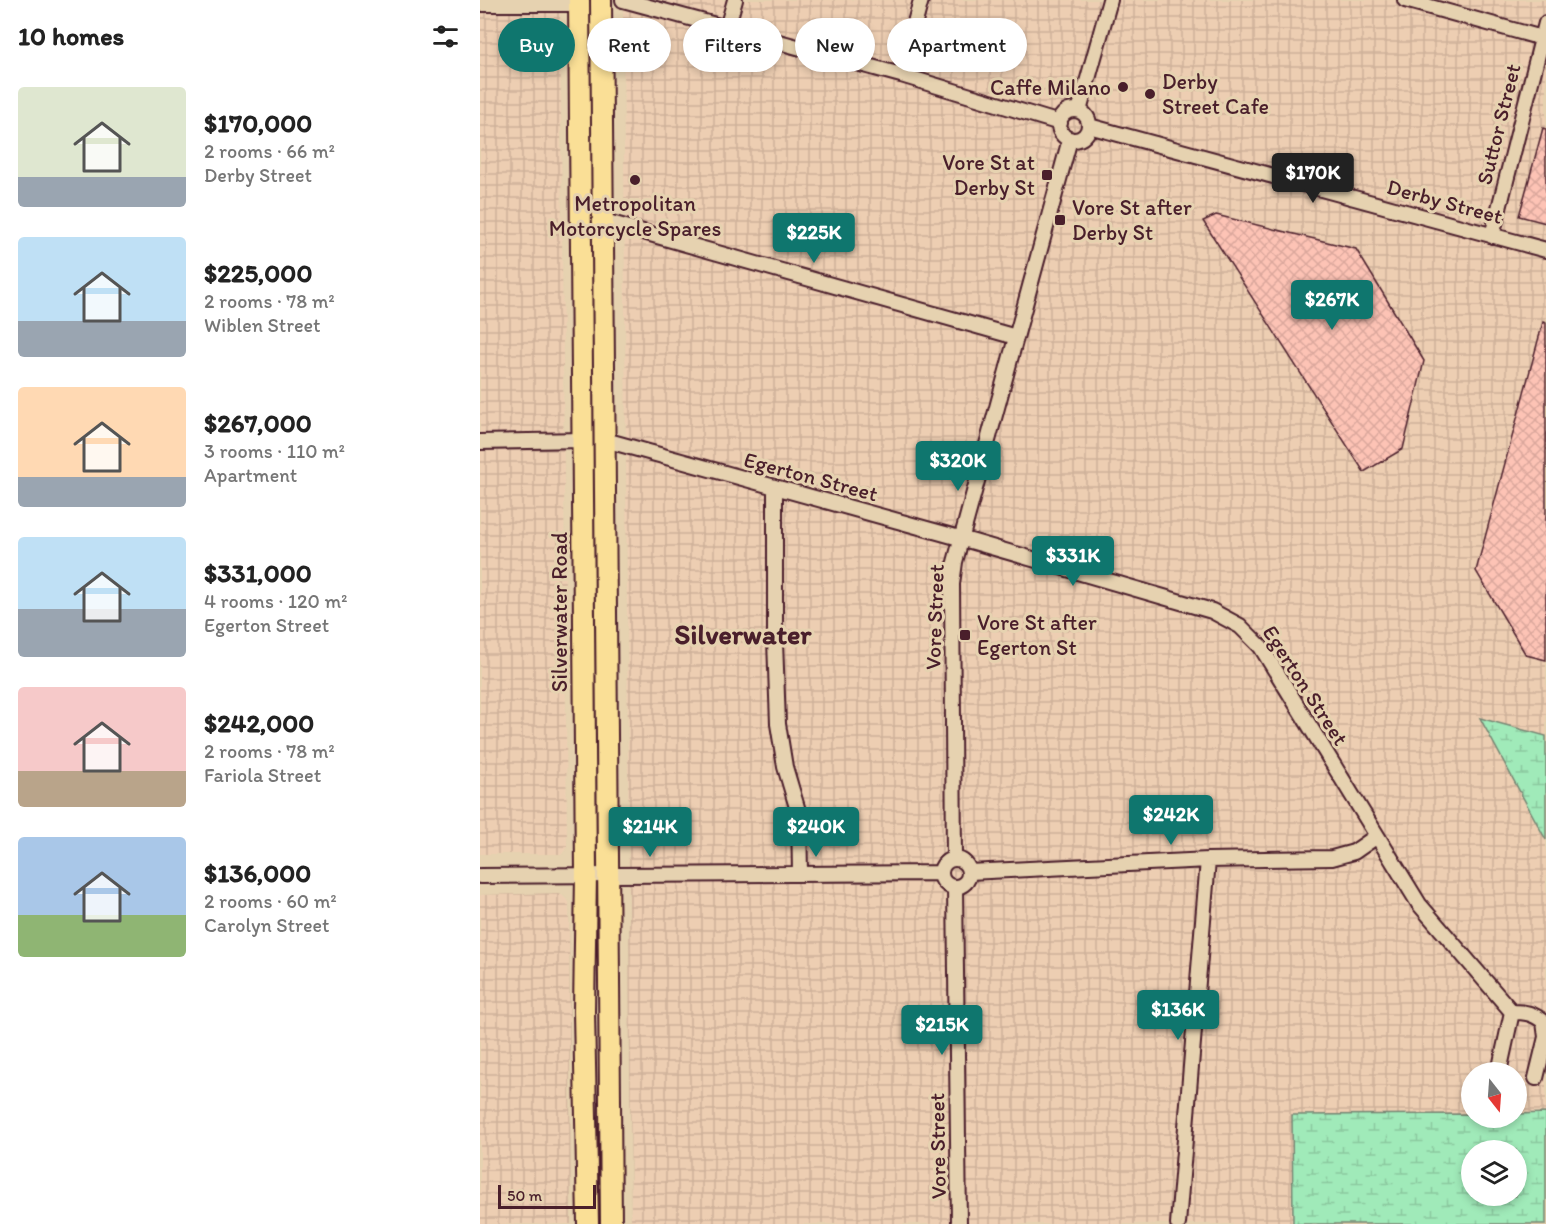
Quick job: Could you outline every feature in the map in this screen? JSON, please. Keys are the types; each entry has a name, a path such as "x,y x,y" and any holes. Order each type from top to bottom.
{"highway":[{"name":"Silverwater Road","path":"601,0 611,1224"},
{"name":"Silverwater Road","path":"579,2 586,874 584,1011 588,1224"}],"street":[{"path":"623,0 690,18"},
{"path":"730,18 735,0"},
{"path":"901,75 921,0"},
{"path":"1079,111 1110,0"},
{"path":"1405,0 1542,38"},
{"path":"480,4 579,2"},
{"name":"Suttor Street","path":"1492,236 1546,23"},
{"path":"783,43 901,75 1060,123"},
{"path":"1079,111 1087,117 1089,126 1083,137 1070,139 1063,135 1060,123 1067,112 1079,111"},
{"name":"Derby Street","path":"1089,126 1546,250"},
{"name":"Vore Street","path":"954,859 952,584 962,538 1070,139"},
{"path":"604,221 1016,337"},
{"path":"480,442 583,440"},
{"name":"Egerton Street","path":"604,440 962,538 1212,611 1240,626 1261,647 1419,904 1512,1012"},
{"path":"774,487 778,724 785,766 799,814 800,874"},
{"path":"969,872 1343,856 1354,852 1377,836"},
{"path":"954,859 963,861 969,872 967,881 955,887 944,881 941,873 944,865 954,859"},
{"path":"1178,1224 1208,860"},
{"path":"480,876 941,873"},
{"name":"Vore Street","path":"955,887 959,1224"},
{"path":"1501,1062 1512,1012 1535,1014 1544,1022 1546,1037 1536,1078"}],"shaded area":[{"path":"480,0 560,0 560,18 498,18 498,72 561,72 567,847 562,854 480,854"},
{"path":"623,0 1546,0 1546,736 1480,719 1546,840 1546,1113 1527,1114 1527,1062 1461,1062 1461,1114 1293,1115 1293,1224 631,1224 623,72 671,72 671,18 623,18"},
{"path":"560,893 569,902 571,1224 480,1224 480,895"}],"green space":[{"path":"1480,718 1546,736 1546,840"},
{"path":"1546,1113 1546,1224 1293,1224 1292,1115 1461,1114 1461,1128 1527,1128 1527,1114"}],"building":[{"path":"1543,128 1546,129 1546,223 1519,216"},
{"path":"1216,215 1356,249 1424,361 1403,449 1364,472 1203,221"},
{"path":"1543,322 1546,323 1546,660 1526,655 1476,571"}],"place":[{"name":"Caffe Milano","path":"1123,87"},
{"name":"Derby Street Cafe","path":"1150,94"},
{"name":"Vore St at Derby St","path":"1047,175"},
{"name":"Metropolitan Motorcycle Spares","path":"635,180"},
{"name":"Vore St after Derby St","path":"1060,220"},
{"name":"Vore St after Egerton St","path":"965,635"}],"district":[{"name":"Silverwater","path":"743,634"}]}
